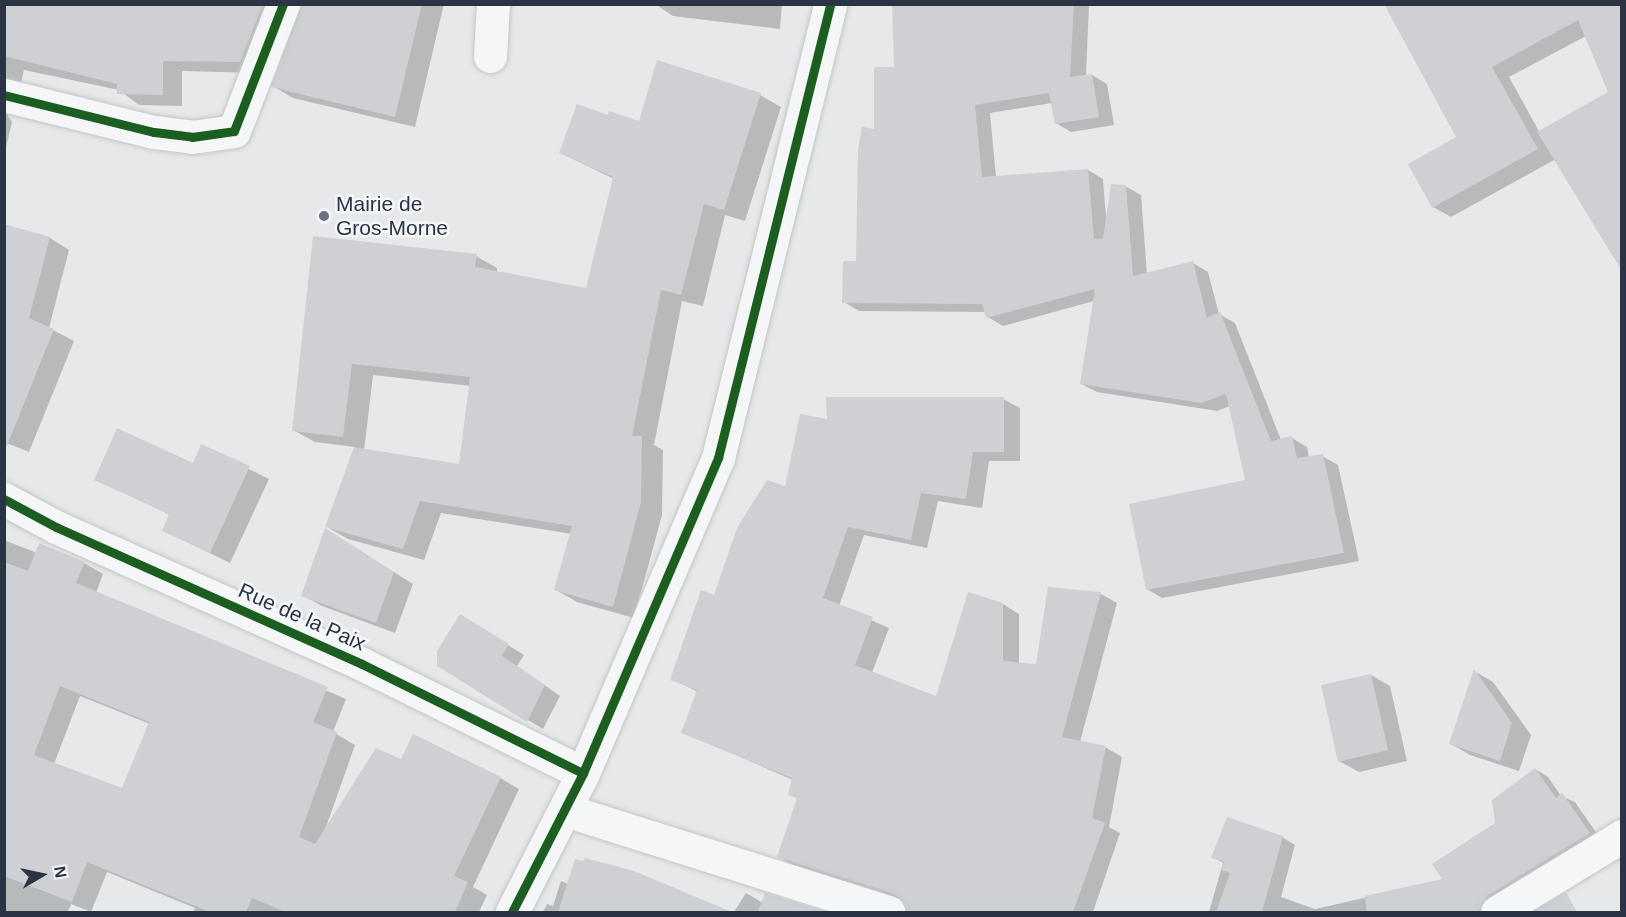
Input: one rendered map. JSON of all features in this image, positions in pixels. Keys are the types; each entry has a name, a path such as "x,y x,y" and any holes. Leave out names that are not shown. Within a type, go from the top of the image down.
{"street":[{"path":"4,95 154,132 192,137 234,131 283,4"},
{"path":"490,56 493,4"},
{"path":"512,912 584,773 718,458 830,4"},
{"name":"Rue de la Paix","path":"4,499 56,527 362,664 584,773"},
{"path":"566,810 888,912"},
{"path":"1497,912 1622,836"}],"building":[{"path":"4,4 263,4 240,62 163,61 163,95 117,94 117,84 4,56"},
{"path":"301,4 422,4 395,117 271,87"},
{"path":"892,4 1074,4 1070,77 1092,74 1099,117 1055,124 1049,93 975,105 982,177 1088,169 1094,239 1103,239 1111,184 1126,185 1133,276 1193,261 1207,318 1220,312 1271,441 1292,436 1297,458 1323,454 1344,553 1146,590 1129,504 1245,480 1226,394 1201,403 1080,384 1095,289 986,318 982,304 842,303 843,261 856,261 858,150 862,127 874,129 874,67 894,67"},
{"path":"1384,4 1622,4 1622,271 1537,132 1608,92 1578,20 1492,67 1538,149 1432,208 1408,164 1456,137"},
{"path":"657,60 761,93 724,210 704,204 681,295 661,290 632,436 642,436 641,502 613,607 554,590 572,526 420,501 403,549 325,527 354,447 459,464 470,377 352,364 343,437 292,431 313,236 477,254 475,267 586,288 613,177 559,153 577,104 608,115 609,111 639,121"},
{"path":"4,224 50,237 29,318 54,329 6,448"},
{"path":"826,397 1004,397 1004,452 973,452 966,499 921,493 911,540 848,527 823,598 873,617 855,665 936,696 968,592 1003,603 1003,661 1036,664 1048,587 1101,592 1062,737 1106,746 1092,818 1105,823 1073,912 906,912 902,900 894,894 777,857 797,798 788,795 792,778 681,733 697,690 670,680 701,590 714,595 737,528 767,480 785,486 800,414 827,419"},
{"path":"117,428 193,463 201,444 250,466 210,553 162,531 169,514 94,480"},
{"path":"325,528 394,572 376,623 301,596"},
{"path":"39,543 85,562 76,583 328,687 313,722 337,732 299,837 315,844 376,748 401,759 413,734 501,777 454,876 468,882 455,912 285,912 252,898 246,912 210,912 87,862 72,902 4,876 4,562 28,571","holes":["60,686 149,722 122,788 34,755"]},
{"path":"460,614 509,644 502,656 545,685 527,722 437,666 437,651"},
{"path":"1474,669 1512,723 1500,761 1449,744"},
{"path":"1371,674 1388,750 1338,762 1321,685"},
{"path":"1535,768 1556,798 1562,793 1590,833 1487,896 1478,912 1367,912 1365,896 1442,879 1432,864 1495,823 1492,800"},
{"path":"1227,817 1283,836 1262,912 1216,912 1230,873 1221,870 1224,862 1211,858"},
{"path":"585,858 634,871 732,912 558,912 575,859 583,861"},
{"path":"1566,892 1577,912 1532,912"},
{"path":"765,893 827,912 758,912"}],"cycle path":[{"path":"4,95 154,132 192,137 234,131 283,4"},
{"path":"512,912 583,773 718,458 830,4"},
{"path":"4,499 56,527 362,664 583,773"}],"place":[{"name":"Mairie de Gros-Morne","path":"324,216"}]}
